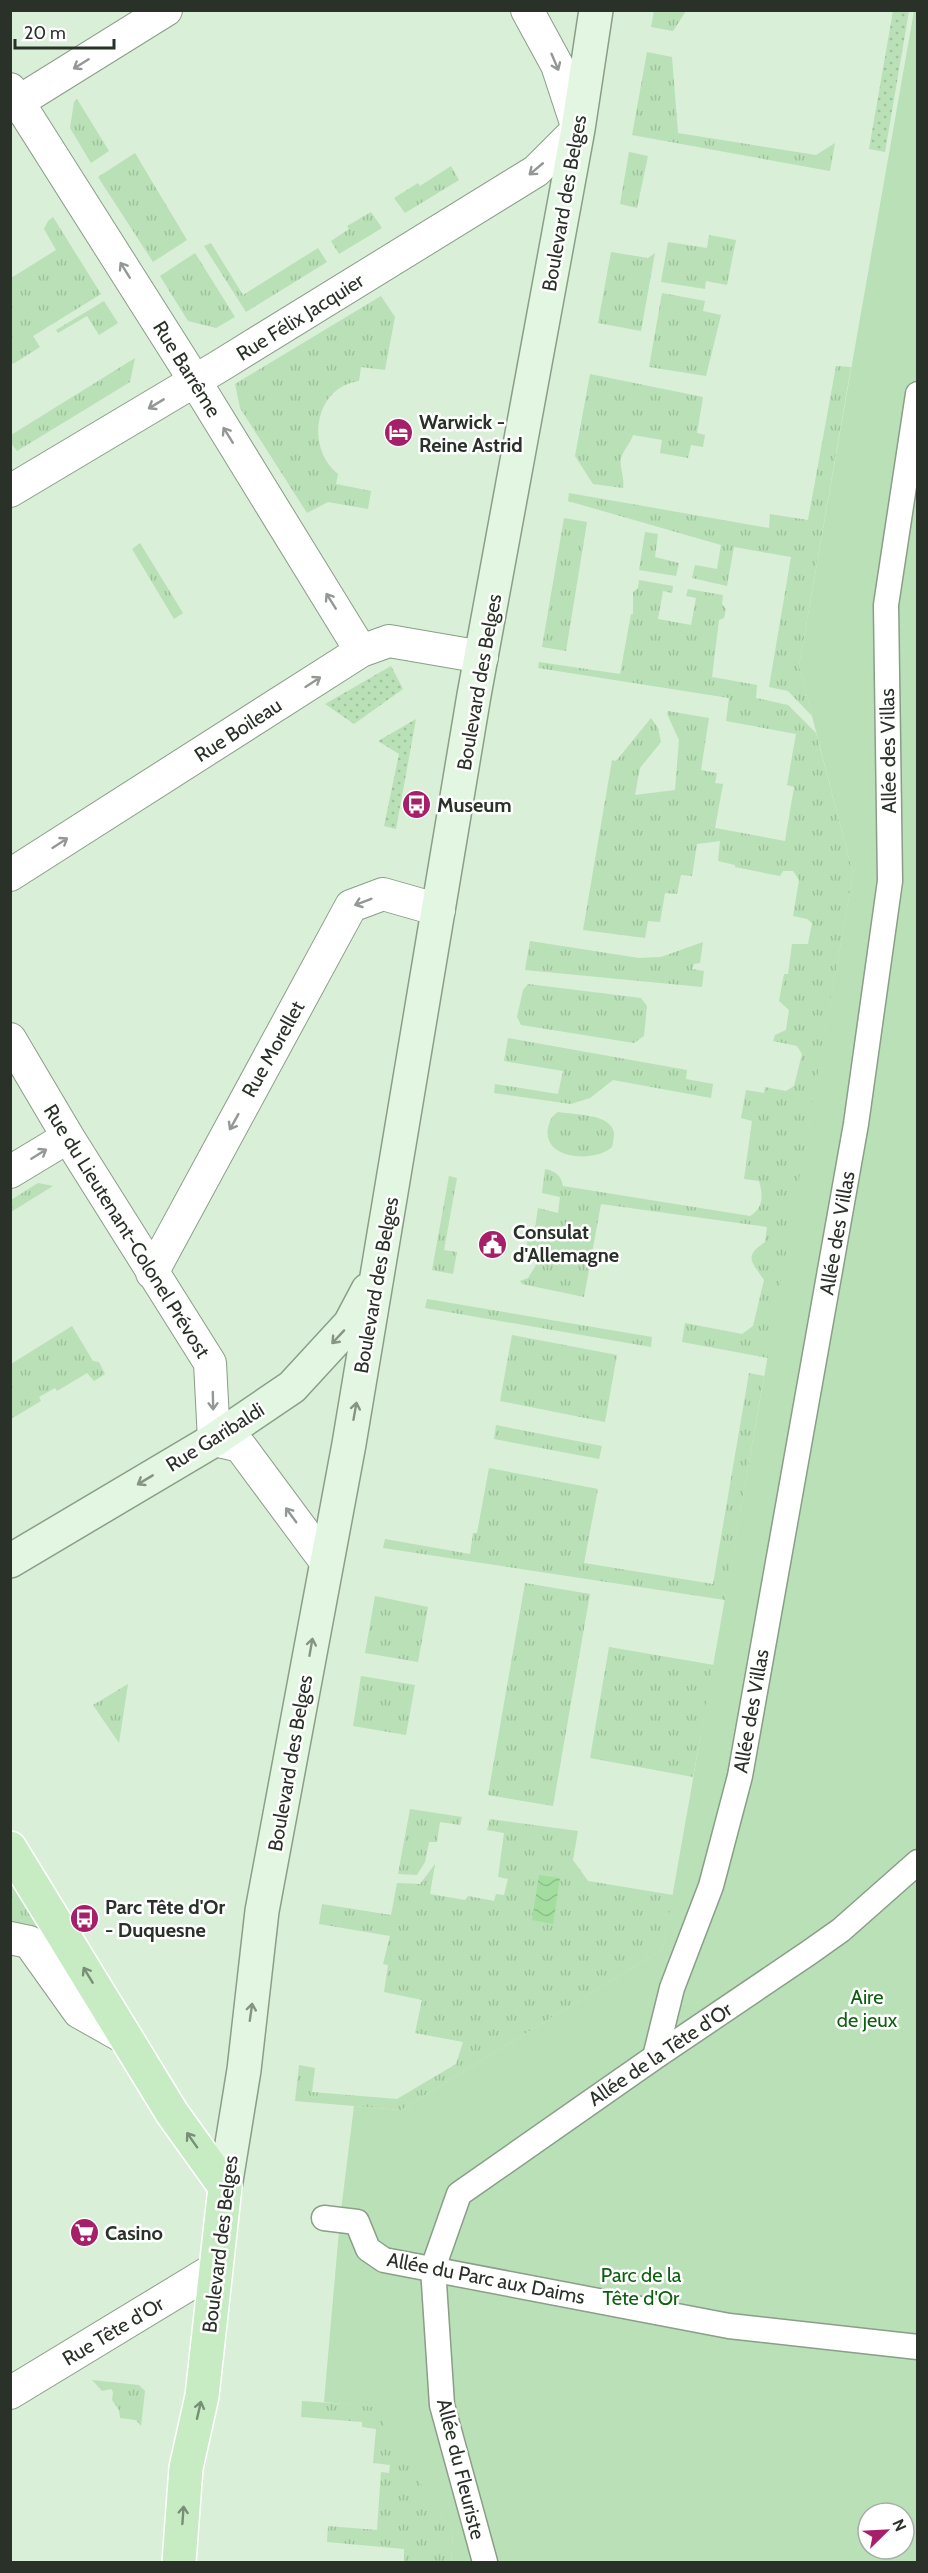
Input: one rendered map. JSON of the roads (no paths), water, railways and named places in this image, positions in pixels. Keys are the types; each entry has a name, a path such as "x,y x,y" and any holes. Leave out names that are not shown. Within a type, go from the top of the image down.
{"main road":[{"name":"Boulevard des Belges","path":"179,2562 186,2468 202,2396 225,2187 244,2070 262,1911 342,1486 438,910 578,129 596,10"},
{"name":"Rue Garibaldi","path":"10,1561 214,1440 292,1387 350,1324 379,1270"},
{"path":"10,1848 172,2113 225,2187"}],"street":[{"path":"13,99 166,10"},
{"path":"526,10 557,65 578,129"},
{"name":"Rue Barrême","path":"13,99 195,381 361,651"},
{"name":"Rue Félix Jacquier","path":"10,491 195,381 536,171 578,129"},
{"name":"Allée des Villas","path":"655,2056 672,1988 711,1886 740,1776 856,1124 890,881 886,605 918,394"},
{"name":"Rue Boileau","path":"10,875 361,651 389,641 482,657"},
{"name":"Rue Morellet","path":"152,1273 351,906 383,894 438,910"},
{"name":"Rue du Lieutenant-Colonel Prévost","path":"10,1039 68,1137 210,1363 214,1440"},
{"path":"10,1172 68,1137"},
{"path":"214,1440 240,1446 326,1562"},
{"name":"Allée de la Tête d'Or","path":"433,2268 459,2194 655,2056 841,1930 918,1862"},
{"path":"10,1938 29,1942 79,2012 127,2039"},
{"name":"Allée du Parc aux Daims","path":"324,2218 357,2222 368,2248 384,2260 729,2326 918,2347"},
{"name":"Rue Tête d'Or","path":"10,2393 216,2268"},
{"name":"Allée du Fleuriste","path":"433,2268 442,2404 485,2562"}],"water":[{"path":"539,1875 560,1878 553,1924 532,1920"}],"place":[{"name":"Warwick - Reine Astrid","path":"398,433"},
{"name":"Museum","path":"416,805"},
{"name":"Consulat d'Allemagne","path":"492,1244"},
{"name":"Parc Tête d'Or - Duquesne","path":"84,1919"},
{"name":"Casino","path":"84,2233"}],"park label":[{"name":"Aire de jeux","path":"867,2008"},
{"name":"Parc de la Tête d'Or","path":"641,2286"}]}
